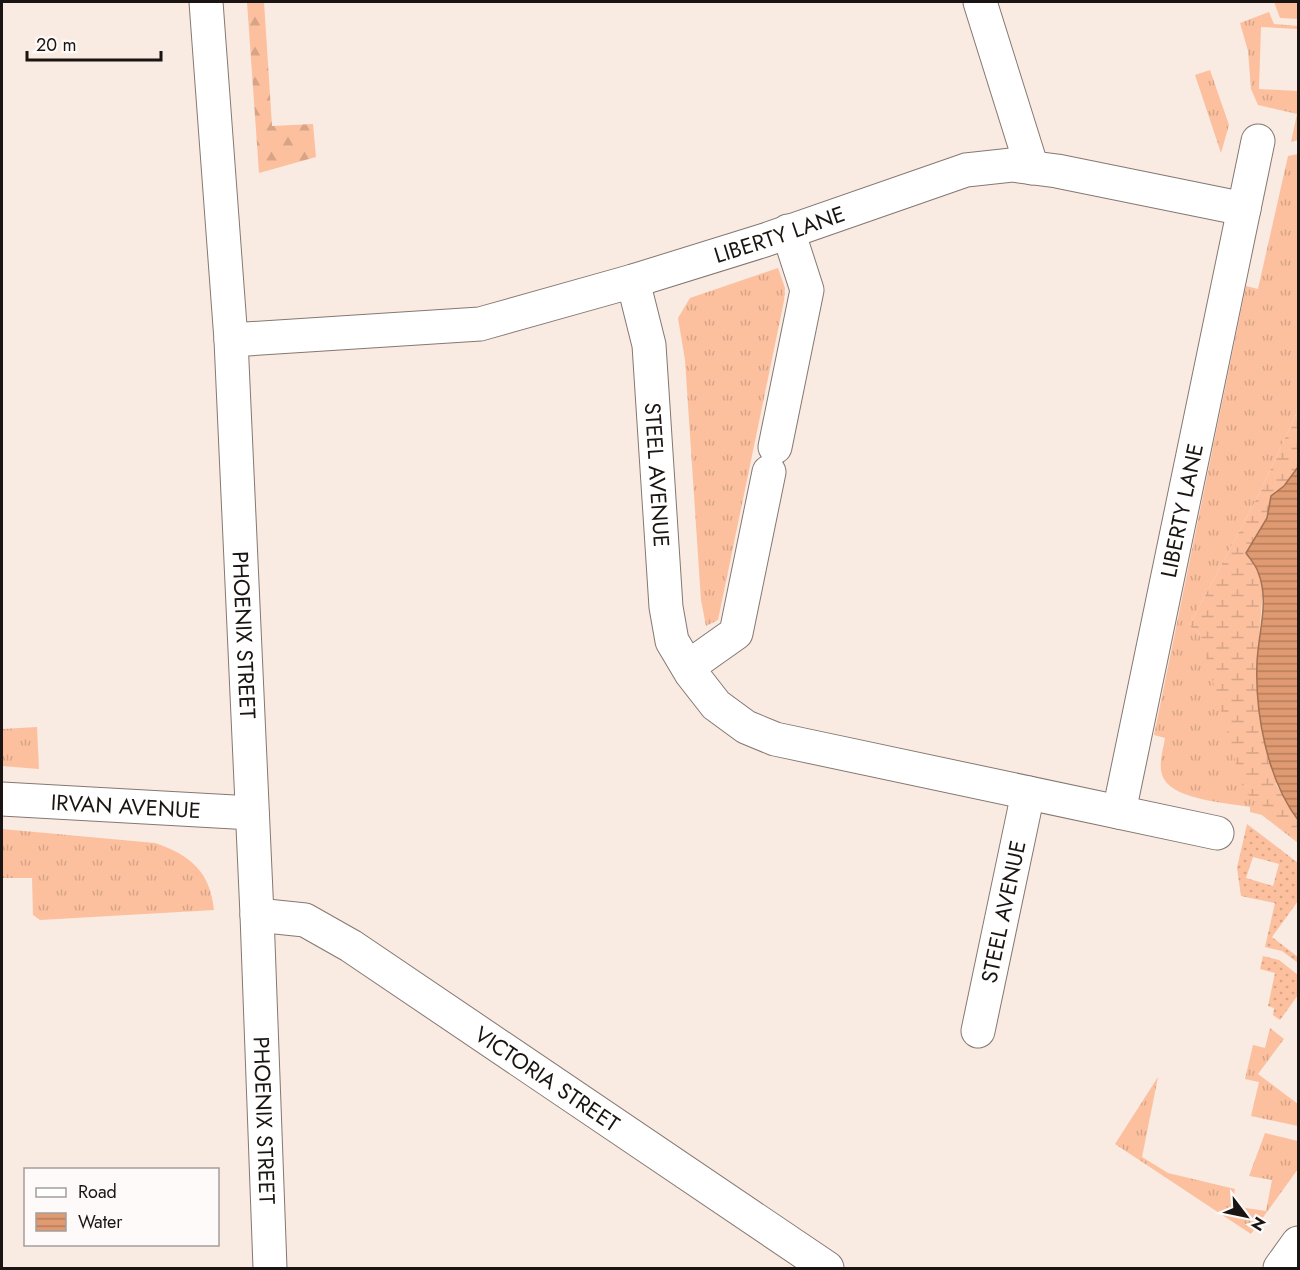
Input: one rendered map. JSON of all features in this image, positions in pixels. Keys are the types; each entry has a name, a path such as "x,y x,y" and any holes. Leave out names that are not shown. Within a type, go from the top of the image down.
{"street":[{"name":"PHOENIX STREET","path":"206,2 231,339 257,915 270,1269"},
{"path":"980,2 1032,168"},
{"name":"LIBERTY LANE","path":"1119,812 1258,141"},
{"name":"LIBERTY LANE","path":"231,339 480,324 633,281 966,170 1012,165 1057,171 1244,209"},
{"path":"688,667 736,633 807,290 788,231"},
{"name":"STEEL AVENUE","path":"633,281 649,345 666,607 672,641 716,705 746,727 774,739 1217,833"},
{"name":"STEEL AVENUE","path":"978,1031 1028,793"},
{"name":"IRVAN AVENUE","path":"2,799 252,813"},
{"name":"VICTORIA STREET","path":"257,915 305,920 351,946 821,1267"},
{"path":"1280,1269 1299,1243"}],"green space":[{"path":"247,2 264,2 272,126 313,124 316,157 259,173"},
{"path":"1274,2 1298,2 1298,19 1280,18"},
{"path":"1269,12 1274,24 1298,26 1298,29 1261,27 1259,89 1298,91 1298,140 1291,142 1297,114 1258,105 1251,89 1248,51 1240,23"},
{"path":"1210,70 1229,125 1221,153 1195,75"},
{"path":"1298,154 1298,410 1260,492 1189,626 1199,632 1266,808 1263,815 1298,840 1298,843 1262,815 1250,812 1250,807 1191,796 1170,786 1164,779 1161,769 1165,738 1154,735 1246,286 1258,289 1288,156"},
{"path":"778,268 785,288 784,301 718,620 706,626 701,600 685,360 678,318 690,298"},
{"path":"1298,410 1298,467 1284,486 1271,496 1267,518 1246,553 1258,570 1263,590 1257,663 1259,707 1277,786 1298,820 1298,840 1262,815 1266,808 1244,792 1199,632 1189,626 1260,492"},
{"path":"37,727 39,769 2,766 2,729"},
{"path":"1247,824 1298,863 1298,901 1272,937 1298,957 1298,963 1282,951 1265,947 1275,903 1241,896 1237,868","holes":["1253,857 1279,864 1273,886 1246,878"]},
{"path":"2,829 155,843 178,853 196,866 208,885 214,910 40,920 33,915 32,878 2,878"},
{"path":"1263,956 1279,960 1298,975 1298,995 1280,1020 1273,1015 1274,1008 1268,1006 1275,973 1260,969"},
{"path":"1270,1028 1284,1039 1258,1074 1298,1104 1298,1126 1251,1116 1259,1082 1245,1079 1253,1045 1265,1048"},
{"path":"1158,1077 1142,1157 1168,1173 1235,1189 1232,1206 1266,1211 1272,1180 1249,1176 1265,1133 1298,1141 1298,1169 1251,1234 1115,1144"}],"water":[{"path":"1298,467 1298,820 1278,785 1265,745 1257,682 1263,594 1257,569 1246,553 1267,518 1271,496 1284,486"}]}
